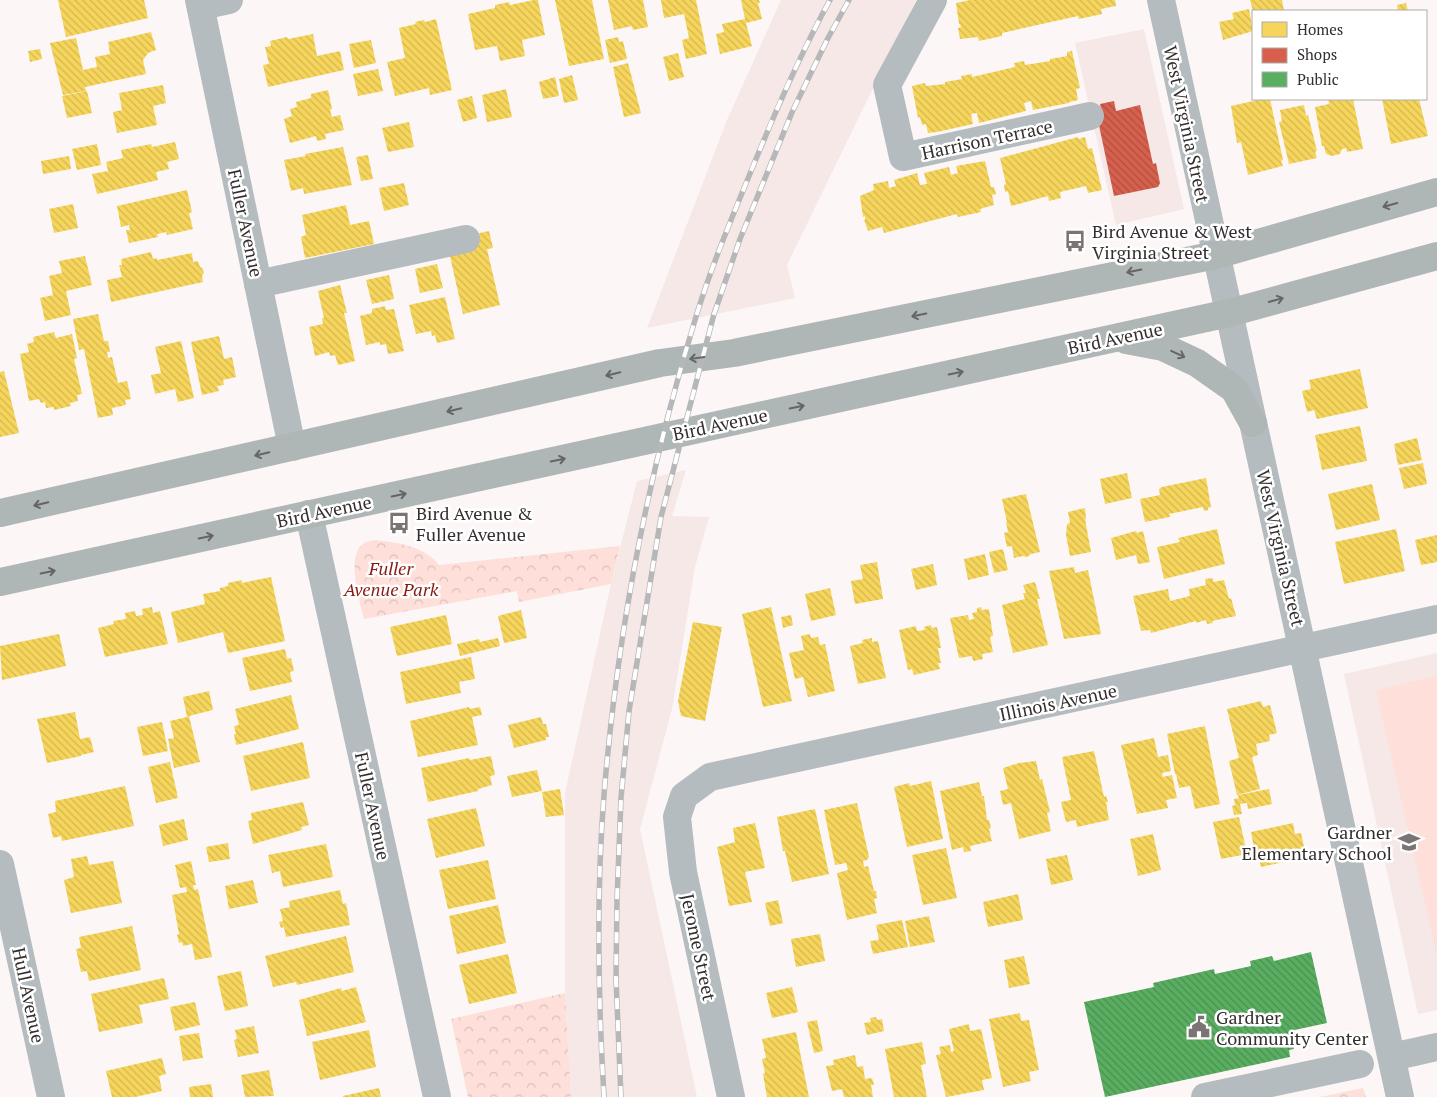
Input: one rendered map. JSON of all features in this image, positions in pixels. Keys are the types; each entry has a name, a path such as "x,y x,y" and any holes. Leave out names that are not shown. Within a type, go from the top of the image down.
{"main road":[{"path":"0,513 660,364 734,353 1216,255 1437,192"},
{"name":"Bird Avenue","path":"0,582 1229,313 1437,256"},
{"path":"1115,338 1163,347 1197,363 1234,389 1253,423"}],"street":[{"path":"200,3 229,0"},
{"name":"Harrison Terrace","path":"933,0 887,86 903,157 1090,116"},
{"name":"West Virginia Street","path":"1160,0 1400,1097"},
{"name":"Fuller Avenue","path":"200,3 292,447"},
{"path":"258,284 466,239"},
{"name":"Fuller Avenue","path":"309,514 436,1097"},
{"name":"Illinois Avenue","path":"684,796 710,777 1437,619"},
{"name":"Jerome Street","path":"684,796 677,817 684,872 731,1097"},
{"name":"Hull Avenue","path":"0,864 51,1097"},
{"path":"1392,1057 1437,1047"},
{"path":"1205,1097 1360,1064"}],"shaded area":[{"path":"781,0 916,0 787,265 795,298 647,328 727,120"},
{"path":"1144,29 1184,209 1116,225 1075,43"},
{"path":"686,470 672,516 709,517 695,567 672,709 640,829 697,1097 571,1097 565,993 565,793 611,584 637,481"},
{"name":"Gardner Elementary School","path":"1437,653 1437,1010 1418,1014 1344,674"}],"green space":[{"name":"Fuller Avenue Park","path":"376,540 410,546 426,554 439,565 620,546 611,584 519,602 517,591 364,619 355,579 355,557 358,549 364,543"},
{"path":"1437,676 1437,955 1376,690"},
{"path":"565,993 571,1097 468,1097 451,1019"},
{"path":"1363,1088 1366,1097 1320,1097"}],"building: Homes":[{"path":"58,0 144,0 148,18 66,37"},
{"path":"538,0 545,35 522,40 525,56 500,61 497,46 475,50 468,14 495,8 495,5 509,2 510,5"},
{"path":"555,0 592,0 604,59 569,66"},
{"path":"608,0 643,0 648,27 633,30 632,26 614,30"},
{"path":"661,0 696,0 707,54 686,59 682,40 689,38 684,14 664,18"},
{"path":"741,0 759,0 760,3 758,3 762,19 746,23 752,46 720,54 716,34 724,32 722,24 745,19"},
{"path":"970,0 1115,0 1116,6 1101,9 1102,14 1079,19 1078,16 1002,33 1002,36 979,41 978,37 960,39 958,28 961,27 956,3"},
{"path":"1250,0 1282,0 1284,10 1253,10"},
{"path":"1406,3 1408,10 1398,10 1397,5"},
{"path":"1249,9 1252,31 1223,40 1219,22 1234,19 1232,13"},
{"path":"436,19 452,90 430,95 429,88 395,96 387,62 405,58 399,28 416,24 415,22"},
{"path":"151,32 156,50 148,53 143,60 146,74 85,87 86,91 63,95 50,43 76,38 83,70 97,67 95,57 110,54 108,42"},
{"path":"313,34 317,56 340,51 344,70 268,87 263,65 269,64 265,47 271,46 270,41"},
{"path":"618,37 619,42 623,41 627,59 610,63 605,40"},
{"path":"371,40 376,63 354,68 349,44"},
{"path":"40,49 42,59 30,62 28,51"},
{"path":"1072,51 1080,88 1076,89 1078,100 1033,110 1031,101 1024,103 1026,111 979,123 977,113 971,114 973,124 937,132 928,133 926,124 922,125 920,117 918,118 912,86 925,83 926,86 945,84 945,82 962,79 961,76 972,74 972,77 1015,67 1014,63 1024,61 1025,65 1050,61 1050,59 1067,56 1067,52"},
{"path":"678,53 684,77 669,81 663,57"},
{"path":"628,63 641,113 624,117 613,67"},
{"path":"378,69 383,91 358,96 353,74"},
{"path":"572,75 578,100 564,103 559,79"},
{"path":"555,77 559,96 543,99 539,82"},
{"path":"163,85 166,103 153,106 157,125 117,133 113,112 122,110 119,93"},
{"path":"506,89 512,117 487,122 482,95"},
{"path":"328,90 332,117 340,115 344,130 325,134 326,139 317,141 316,136 290,143 284,119 292,116 290,109 297,107 296,102 311,98 311,94"},
{"path":"87,91 92,113 67,118 62,96"},
{"path":"472,96 477,118 463,122 457,100"},
{"path":"1258,100 1270,100 1283,166 1248,175 1241,142 1237,143 1231,106"},
{"path":"1328,100 1353,100 1363,149 1347,152 1346,148 1342,149 1340,154 1332,156 1326,154 1324,146 1322,146 1315,107 1329,104"},
{"path":"1382,100 1419,100 1428,136 1391,144"},
{"path":"1304,105 1317,151 1315,152 1317,158 1289,164 1279,122 1282,121 1280,110"},
{"path":"409,122 414,147 388,152 382,128"},
{"path":"1078,137 1078,139 1085,137 1088,149 1092,148 1102,190 1088,193 1086,186 1060,192 1061,198 1049,201 1048,196 1011,206 1008,191 1005,192 1004,185 1006,184 1000,158"},
{"path":"175,142 179,159 167,162 169,169 156,172 158,180 97,194 92,174 108,171 106,162 123,158 121,150 151,144 152,147"},
{"path":"97,144 101,165 77,170 72,149"},
{"path":"343,147 352,185 304,194 303,188 291,191 284,160"},
{"path":"368,155 373,179 361,181 356,157"},
{"path":"69,156 71,169 43,174 41,161"},
{"path":"985,161 991,187 994,187 996,194 992,195 994,205 980,209 981,212 958,217 957,214 884,233 882,227 868,231 864,220 865,216 863,217 860,196 874,190 873,184 888,181 889,188 896,186 894,180 917,173 920,185 927,184 924,173 949,167 951,175 958,173 956,166"},
{"path":"404,183 409,205 384,211 379,188"},
{"path":"187,190 192,212 189,213 193,229 167,235 166,232 157,234 158,237 129,243 126,230 130,230 129,225 121,227 117,206"},
{"path":"73,204 78,228 54,233 49,209"},
{"path":"346,205 350,225 369,221 374,244 305,258 301,237 306,235 302,215"},
{"path":"489,231 493,248 487,249 500,305 463,314 449,252 466,236"},
{"path":"151,252 153,259 157,258 157,260 192,253 193,262 198,261 204,273 202,276 203,282 111,302 107,280 122,277 119,265 122,265 121,259"},
{"path":"85,256 92,285 66,291 71,315 45,321 40,298 53,295 49,276 62,273 59,261"},
{"path":"437,264 443,288 420,293 415,269"},
{"path":"389,275 394,299 372,304 366,280"},
{"path":"340,285 355,361 338,365 335,355 330,356 329,352 315,356 309,327 323,324 322,318 324,318 318,291"},
{"path":"445,297 455,339 437,343 435,335 432,336 431,331 416,334 409,305"},
{"path":"385,306 386,310 394,309 404,351 388,354 386,344 380,345 380,342 366,345 360,316 372,313 372,309"},
{"path":"98,314 104,341 108,341 110,352 107,352 108,358 112,357 118,383 127,381 131,399 125,400 126,405 112,408 113,415 98,418 84,349 79,350 73,319"},
{"path":"54,332 56,338 72,334 77,358 74,359 82,394 77,395 78,401 70,403 71,406 54,410 54,407 46,408 45,402 41,403 39,399 29,401 20,354 29,352 27,344 34,342 33,337"},
{"path":"219,336 224,359 232,357 236,377 223,380 224,385 217,386 219,391 202,395 191,342"},
{"path":"181,341 194,398 178,402 175,389 155,394 151,375 161,373 155,347"},
{"path":"1360,369 1368,408 1317,419 1314,410 1307,412 1302,391 1311,389 1309,380"},
{"path":"4,371 19,433 0,437 0,372"},
{"path":"1360,426 1367,461 1322,470 1315,435"},
{"path":"1417,438 1422,460 1398,465 1394,444"},
{"path":"1423,463 1427,484 1404,489 1399,468"},
{"path":"1127,473 1132,498 1105,504 1100,479"},
{"path":"1206,478 1211,507 1208,510 1204,511 1203,507 1169,514 1170,517 1145,522 1140,499 1160,495 1159,489 1162,487"},
{"path":"1372,484 1380,520 1336,530 1328,494"},
{"path":"1026,494 1040,552 1027,557 1014,558 1012,546 1007,547 1004,533 1008,532 1002,499"},
{"path":"1085,508 1091,552 1070,556 1066,535 1067,524 1070,523 1068,512"},
{"path":"1217,529 1225,564 1164,579 1157,547 1180,542 1178,538"},
{"path":"1396,529 1405,571 1344,584 1335,542"},
{"path":"1136,531 1137,533 1143,531 1150,562 1138,564 1136,555 1116,560 1111,538"},
{"path":"1437,535 1437,562 1421,565 1415,540"},
{"path":"1003,549 1008,570 994,573 989,552"},
{"path":"985,554 989,575 968,580 964,559"},
{"path":"877,562 883,599 855,604 851,581 863,579 860,565"},
{"path":"933,564 937,585 916,590 911,569"},
{"path":"1074,567 1075,573 1088,570 1101,634 1064,639 1049,571"},
{"path":"271,577 285,641 228,653 223,632 178,643 171,612 205,604 203,594 220,591 220,588 228,586 228,583 242,580 242,583"},
{"path":"1213,578 1213,582 1224,580 1236,616 1212,621 1213,623 1207,624 1206,620 1196,623 1196,621 1151,633 1150,630 1141,631 1133,596 1168,589 1170,601 1190,596 1189,589 1206,585 1205,579"},
{"path":"1035,582 1048,645 1013,653 1002,605 1025,599 1023,593 1026,593 1023,585"},
{"path":"830,588 836,615 811,621 805,594"},
{"path":"152,607 153,613 160,611 168,644 105,657 98,628 114,624 113,621 126,619 125,613 135,611 136,616 143,615 142,609"},
{"path":"771,607 792,701 763,707 742,614"},
{"path":"981,607 982,610 989,609 993,636 990,637 993,652 982,654 983,659 973,661 972,656 959,658 950,618 968,615 969,620 974,619 972,613 977,612 977,608"},
{"path":"521,610 527,638 504,643 498,616"},
{"path":"446,615 452,644 397,656 390,627"},
{"path":"791,615 793,625 783,628 781,617"},
{"path":"693,622 722,627 705,721 681,716 678,701"},
{"path":"931,625 932,628 937,627 941,648 938,648 941,663 938,663 940,669 914,675 912,669 908,670 899,630 916,626 917,631 925,630 924,627"},
{"path":"59,634 66,666 2,680 0,646"},
{"path":"810,634 811,638 818,637 820,645 825,644 835,691 808,697 803,677 795,679 789,653 804,650 801,636"},
{"path":"498,638 500,646 460,656 457,644 479,639 480,642"},
{"path":"872,638 872,642 878,641 886,678 858,684 850,646 863,643 862,640"},
{"path":"285,649 287,659 291,658 294,671 290,672 292,682 250,691 242,658"},
{"path":"471,657 475,679 459,682 461,693 406,704 400,672"},
{"path":"209,691 213,710 189,716 200,762 174,768 168,739 174,738 170,721 187,717 183,697"},
{"path":"291,695 299,729 236,745 234,726 239,725 235,709"},
{"path":"1261,701 1263,707 1270,705 1277,733 1269,735 1270,741 1256,744 1258,755 1252,757 1260,789 1237,795 1229,761 1239,758 1227,709"},
{"path":"469,707 470,709 480,707 482,715 472,717 478,745 418,757 410,721"},
{"path":"75,712 80,739 90,737 94,752 47,763 37,719"},
{"path":"541,717 543,724 546,724 549,737 546,737 546,740 514,748 508,725"},
{"path":"162,722 168,751 143,756 137,727"},
{"path":"1205,726 1220,804 1195,809 1190,786 1179,788 1167,734"},
{"path":"1154,738 1158,757 1168,755 1171,771 1162,773 1163,777 1172,775 1177,798 1166,800 1168,808 1137,814 1121,745"},
{"path":"303,742 310,778 251,791 243,756"},
{"path":"1094,751 1104,797 1106,796 1108,802 1106,802 1109,820 1077,827 1076,820 1066,822 1061,802 1071,800 1062,757"},
{"path":"491,756 495,775 490,776 492,785 478,789 478,791 428,802 421,768 469,758 470,760"},
{"path":"1036,761 1050,812 1047,813 1051,831 1019,839 1011,803 1003,805 1000,791 1008,789 1003,768 1019,763"},
{"path":"170,762 178,798 156,803 148,767"},
{"path":"537,770 542,791 512,797 507,776"},
{"path":"931,781 943,839 907,847 894,787 909,783 910,786"},
{"path":"979,782 982,796 984,796 992,841 970,846 971,851 964,852 963,847 952,850 940,791"},
{"path":"125,786 134,826 62,841 61,836 53,838 48,814 56,812 55,801"},
{"path":"560,789 564,815 546,817 542,792"},
{"path":"1269,789 1272,804 1248,809 1247,803 1240,804 1242,814 1234,815 1232,806 1235,805 1234,799 1239,798 1238,795"},
{"path":"303,802 309,825 301,827 302,830 253,844 248,821 252,820 251,813"},
{"path":"857,803 869,857 863,861 864,867 868,866 874,891 876,891 877,898 874,899 877,913 847,920 837,873 848,870 846,863 835,865 824,810"},
{"path":"476,808 485,846 436,858 427,819"},
{"path":"815,809 829,874 792,882 785,851 783,851 777,817"},
{"path":"1239,817 1247,854 1221,859 1213,822"},
{"path":"184,819 188,840 163,846 159,825"},
{"path":"755,823 765,868 745,872 752,902 729,906 717,847 735,842 733,828"},
{"path":"1293,823 1295,834 1301,833 1305,851 1300,852 1302,858 1261,867 1258,853 1255,853 1251,832"},
{"path":"1153,834 1161,870 1138,876 1130,839"},
{"path":"228,843 230,859 209,862 206,847"},
{"path":"326,844 333,877 283,887 280,871 272,873 268,855"},
{"path":"946,848 957,898 923,905 912,855"},
{"path":"1067,855 1073,880 1051,885 1046,859"},
{"path":"87,856 89,865 113,861 122,903 71,913 64,880 74,877 71,859"},
{"path":"488,860 496,899 448,909 439,870"},
{"path":"191,861 196,885 193,885 194,890 198,889 212,957 195,960 192,944 183,946 182,942 179,943 172,895 187,892 186,887 180,888 175,865"},
{"path":"253,880 258,903 229,909 225,886"},
{"path":"340,890 343,904 346,903 350,925 286,937 284,927 281,928 279,922 283,921 280,909 290,907 289,901"},
{"path":"1018,894 1023,920 988,927 983,902"},
{"path":"778,900 783,923 770,926 765,903"},
{"path":"498,905 506,943 457,954 449,916"},
{"path":"929,916 935,942 910,947 905,921"},
{"path":"902,920 908,947 873,954 870,941 879,940 876,925"},
{"path":"132,926 141,970 89,981 87,971 81,972 76,949 81,948 79,937"},
{"path":"820,934 825,961 796,967 791,939"},
{"path":"346,936 354,972 297,985 296,982 273,987 265,956"},
{"path":"508,954 517,993 469,1004 459,965"},
{"path":"1024,956 1030,984 1009,988 1004,960"},
{"path":"241,971 248,1006 225,1011 217,976"},
{"path":"164,978 169,999 139,1005 143,1023 99,1032 91,994"},
{"path":"356,987 366,1022 307,1036 299,1000 341,988 342,991"},
{"path":"792,987 798,1012 772,1018 766,993"},
{"path":"195,1002 200,1025 175,1031 170,1007"},
{"path":"1020,1013 1021,1021 1029,1020 1039,1070 1029,1072 1031,1081 1003,1087 989,1019"},
{"path":"876,1017 877,1020 882,1019 884,1031 867,1035 864,1023 871,1022 870,1018"},
{"path":"817,1020 823,1051 814,1053 807,1022"},
{"path":"969,1024 970,1031 981,1029 992,1078 982,1080 984,1090 946,1097 936,1055 941,1054 939,1047 950,1045 951,1052 954,1051 949,1029"},
{"path":"254,1026 259,1053 238,1057 234,1040 237,1039 235,1030"},
{"path":"369,1030 376,1067 320,1080 312,1042"},
{"path":"796,1032 809,1097 767,1097 762,1059 766,1058 762,1039"},
{"path":"199,1033 203,1058 183,1061 179,1036"},
{"path":"922,1042 926,1064 921,1065 927,1097 894,1097 885,1049"},
{"path":"855,1055 857,1067 863,1066 865,1079 872,1078 874,1085 871,1085 873,1097 844,1097 842,1089 832,1091 826,1066 834,1065 833,1060"},
{"path":"162,1058 166,1074 159,1076 162,1091 135,1097 112,1097 106,1071"},
{"path":"269,1070 274,1096 245,1097 241,1075"},
{"path":"211,1084 213,1097 190,1097 189,1087"},
{"path":"379,1088 381,1097 343,1097 343,1096"}],"building: Shops":[{"path":"1114,101 1116,111 1140,105 1153,164 1156,163 1160,183 1158,187 1114,196 1097,116 1102,114 1100,104"}],"building: Public":[{"name":"Gardner Community Center","path":"1311,952 1327,1023 1290,1031 1294,1049 1289,1050 1290,1057 1105,1097 1084,1002 1154,987 1153,983 1214,969 1215,974 1251,966 1250,961 1272,956 1274,961"}],"railway":[{"path":"604,1097 600,1022 599,946 601,833 617,675 626,615 649,496 678,378 700,302 776,112 796,66 830,0"},
{"path":"621,1097 616,979 621,798 629,711 661,517 714,314 740,239 793,110 849,0"}],"place":[{"name":"Bird Avenue & West Virginia Street","path":"1075,241"},
{"name":"Bird Avenue & Fuller Avenue","path":"399,523"},
{"name":"Gardner Elementary School","path":"1409,842"},
{"name":"Gardner Community Center","path":"1199,1027"}]}
